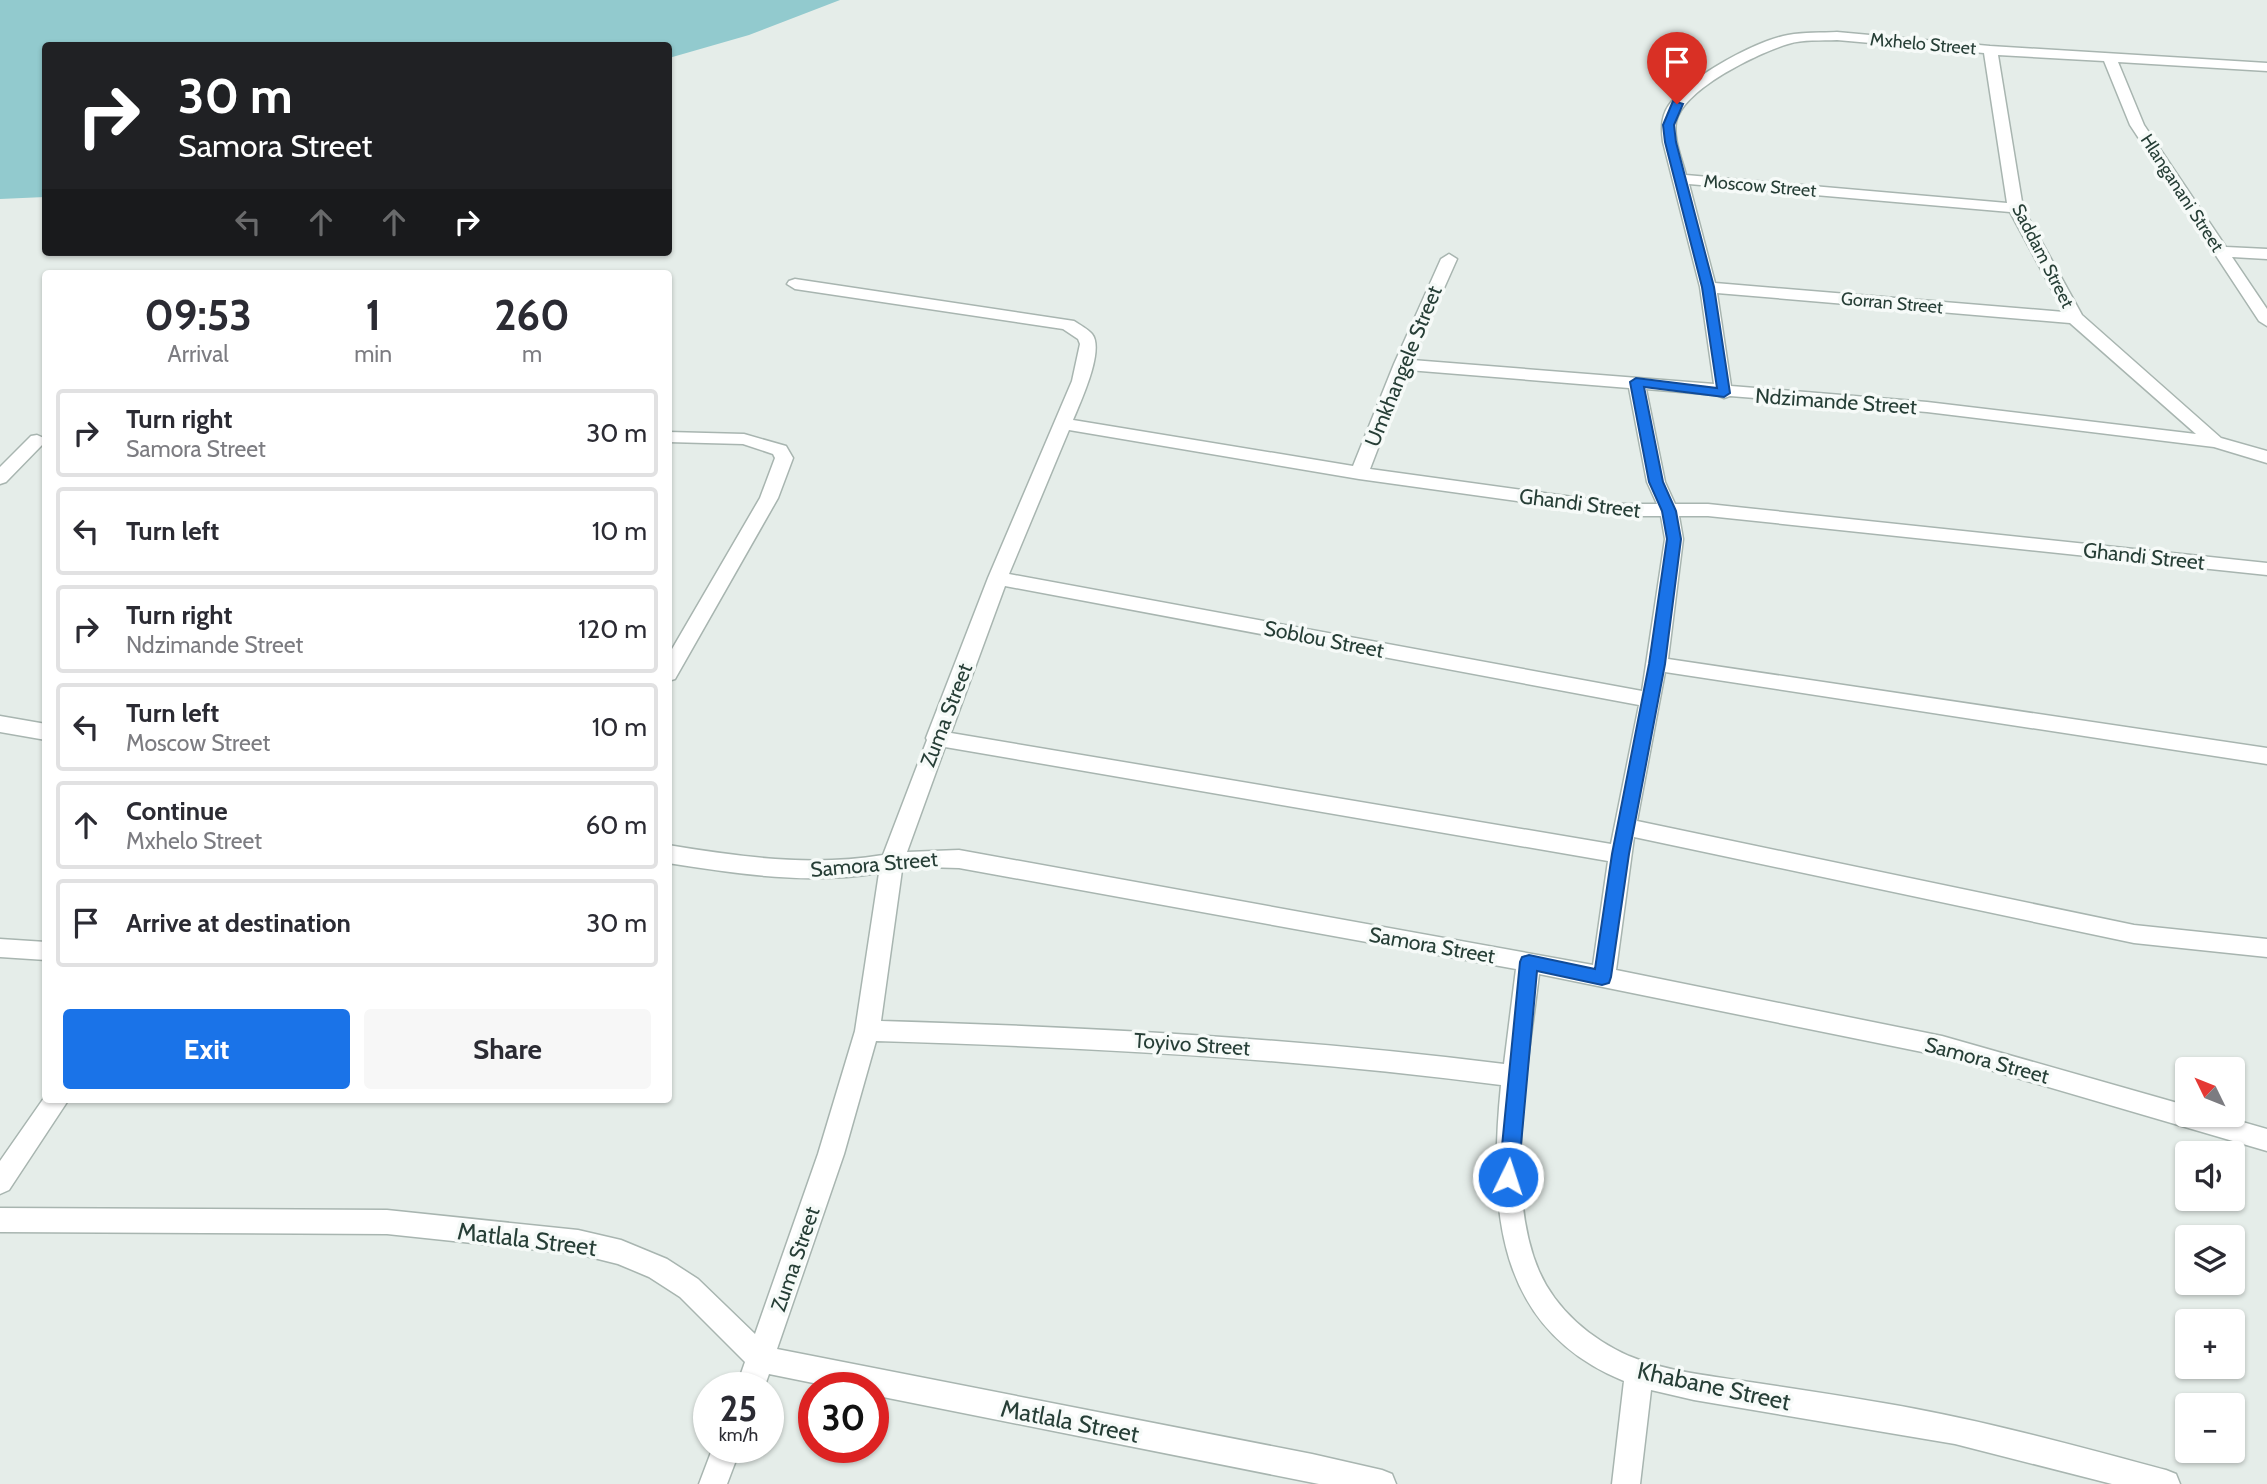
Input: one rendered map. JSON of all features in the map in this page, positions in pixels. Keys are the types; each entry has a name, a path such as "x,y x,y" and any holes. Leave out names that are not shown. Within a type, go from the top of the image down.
{"street":[{"name":"Mxhelo Street","path":"1680,179 1668,125 1677,104 1703,81 1789,39 1837,36 2110,59 2267,67"},
{"name":"Saddam Street","path":"1990,50 2015,208 2076,318 2214,442"},
{"name":"Hlanganani Street","path":"2110,59 2137,125 2267,321"},
{"name":"Moscow Street","path":"1724,393 1708,287 1680,179 2015,208"},
{"path":"2219,251 2267,254"},
{"name":"Umkhangele Street","path":"1359,473 1402,365 1449,259"},
{"name":"Zuma Street","path":"756,1372 831,1154 867,1031 892,863 936,738 998,578 1081,382 1088,344 1086,337 1069,325 795,284"},
{"name":"Gorran Street","path":"1708,287 2076,318"},
{"name":"Ndzimande Street","path":"1402,365 1636,382 1724,393 1927,407 2214,442 2267,457"},
{"path":"1602,977 1620,854 1657,664 1674,539 1669,511 1656,482 1636,382"},
{"name":"Ghandi Street","path":"1064,424 1359,473 1624,510 1708,510 2267,569"},
{"path":"672,437 744,439 770,445 780,450 784,458 769,498 672,667"},
{"path":"0,478 37,440"},
{"name":"Soblou Street","path":"998,578 1650,700"},
{"path":"1657,664 2267,756"},
{"path":"0,724 42,731"},
{"path":"936,738 1620,854"},
{"path":"1626,827 2134,934 2267,948"},
{"name":"Samora Street","path":"672,855 752,866 824,871 858,869 916,858 959,859 1529,962 1942,1046 2267,1140"},
{"path":"0,948 42,951"},
{"name":"Khabane Street","path":"1529,962 1508,1177 1513,1230 1534,1290 1555,1321 1575,1340 1639,1374 1709,1389 1927,1425 2166,1484"},
{"name":"Toyivo Street","path":"867,1031 1048,1036 1241,1046 1325,1053 1516,1076"},
{"path":"0,1182 54,1103"},
{"name":"Matlala Street","path":"0,1220 387,1222 578,1242 621,1252 658,1268 689,1288 761,1359 1382,1484"},
{"path":"1626,1484 1639,1374"},
{"path":"713,1484 721,1463"}],"water":[{"path":"0,0 840,0 749,35 672,57 672,42 42,42 42,197 0,199"}],"route":[{"path":"1508,1177 1529,962 1602,977 1620,854 1657,664 1674,539 1669,511 1656,482 1636,382 1724,393 1708,287 1670,142 1668,125 1677,104"}]}
